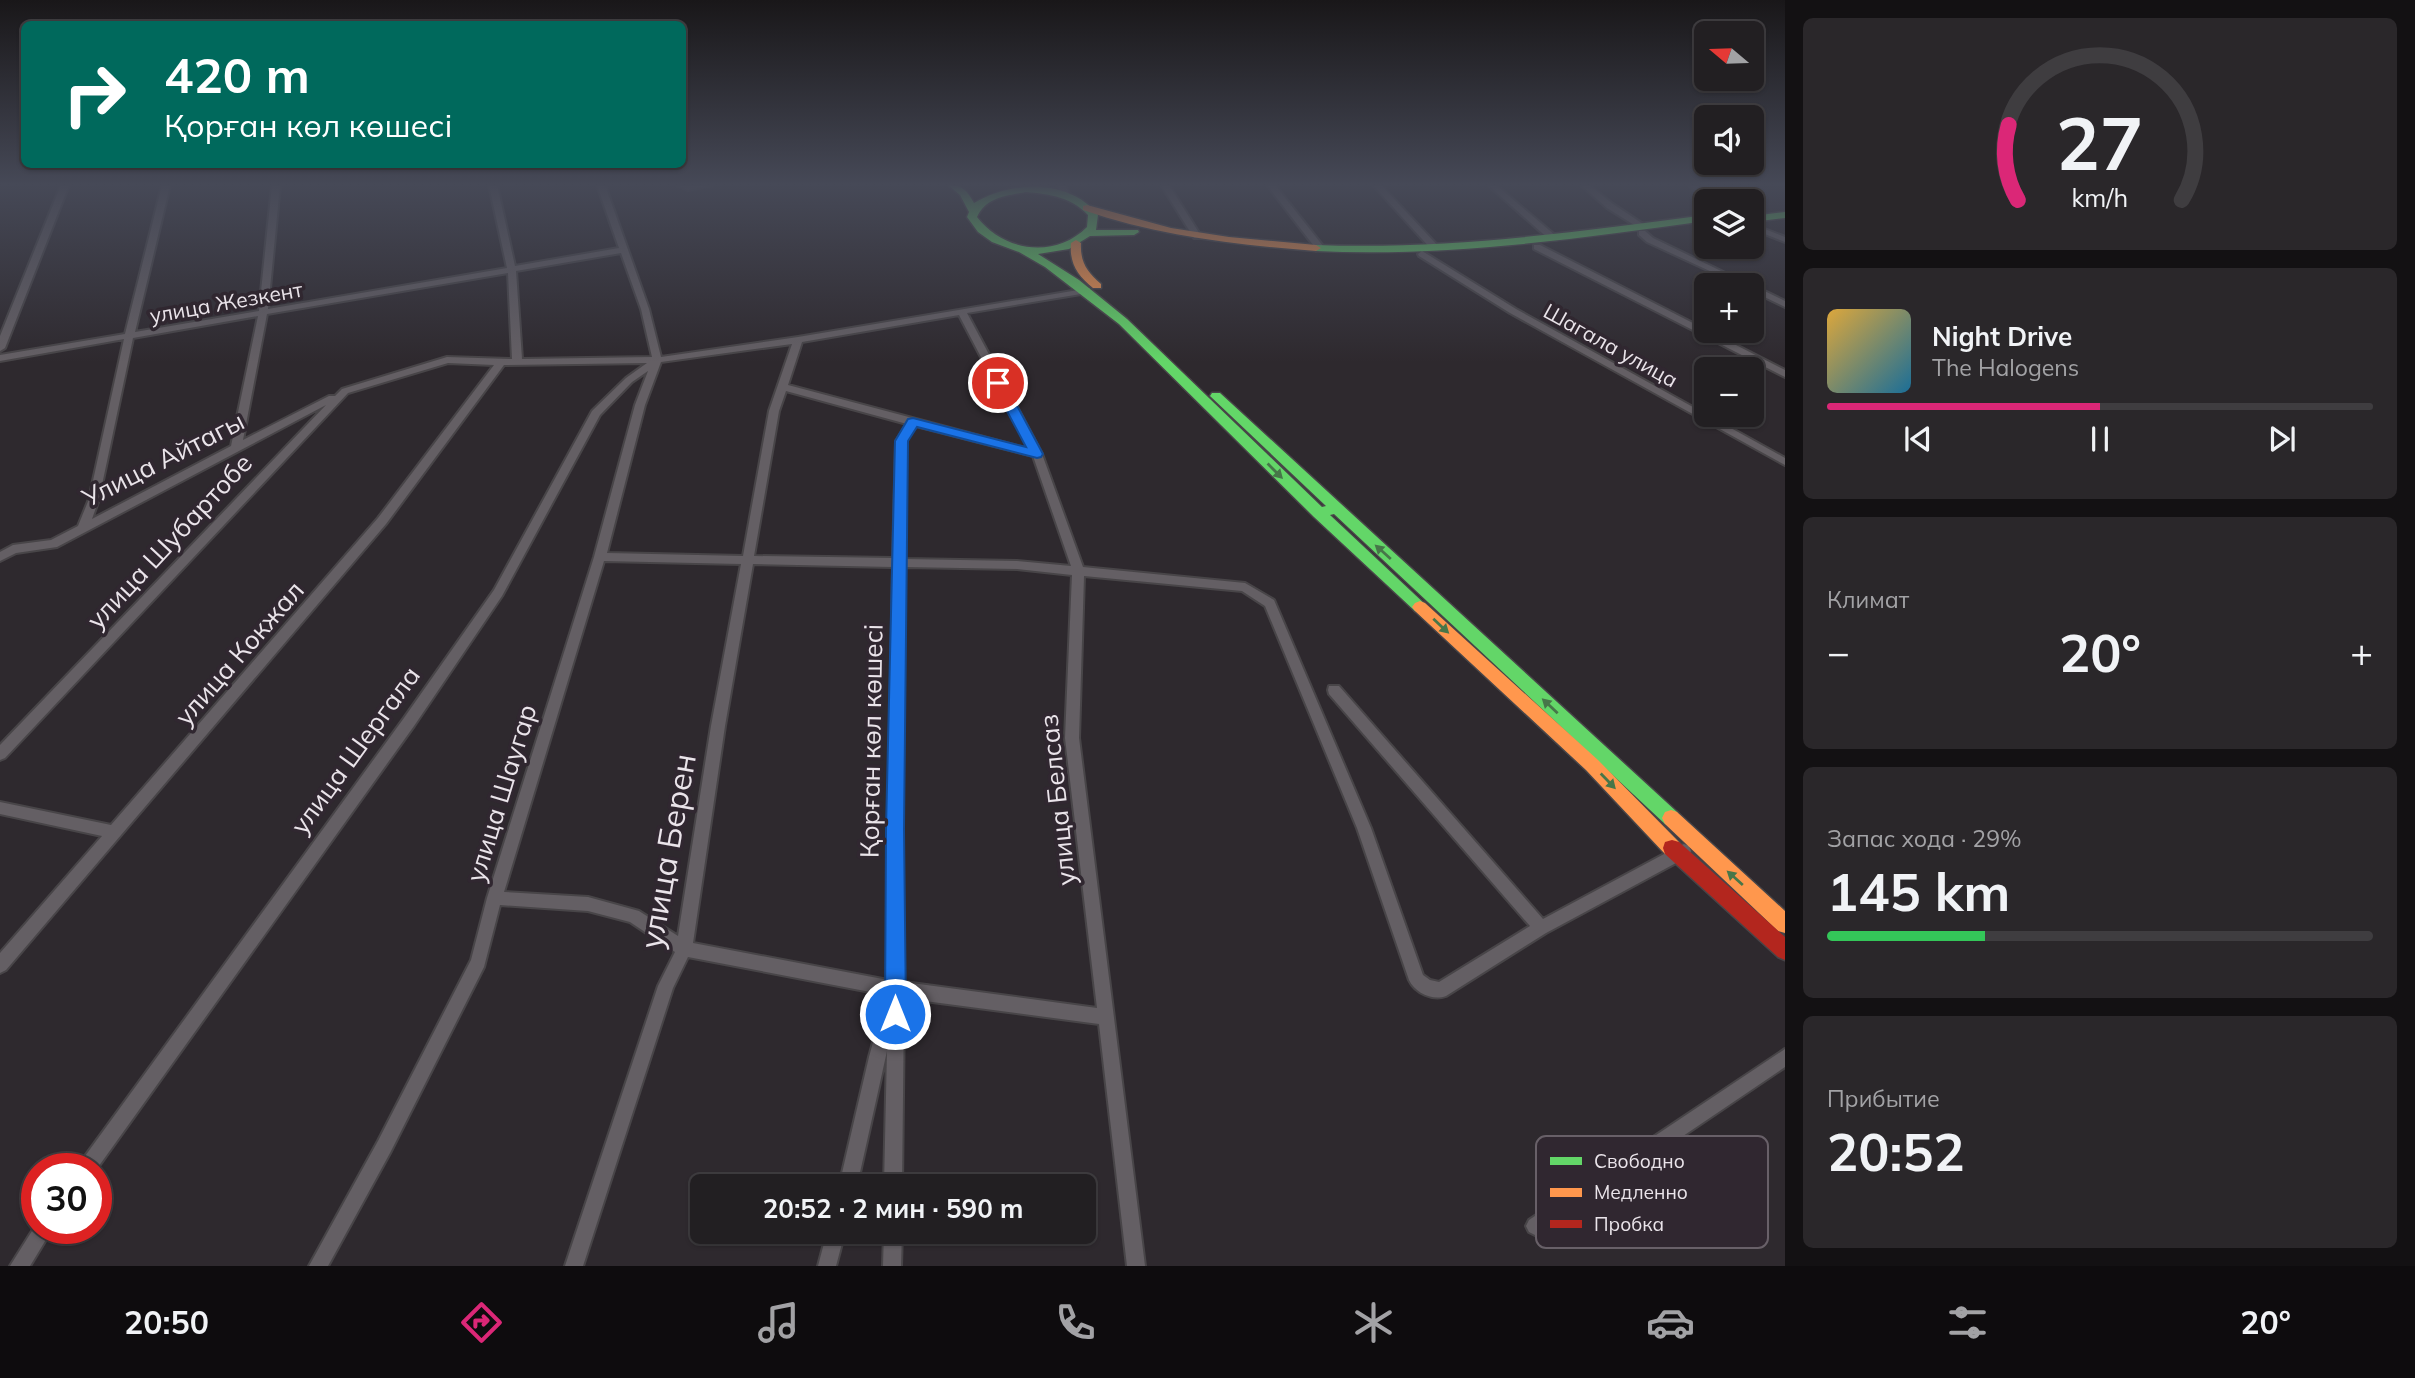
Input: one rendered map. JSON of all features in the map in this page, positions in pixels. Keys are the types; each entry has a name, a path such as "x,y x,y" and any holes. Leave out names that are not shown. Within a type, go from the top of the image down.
{"main road":[{"path":"1005,244 1022,249 1055,266 1087,290 1319,514 1592,765 1679,855 1785,950"},
{"path":"1022,249 1042,250 1071,244"},
{"path":"1076,244 1073,256 1087,278 1135,317 1335,508 1785,924"},
{"path":"1227,244 1333,253 1537,247 1555,244"},
{"path":"1280,244 1428,251 1495,244"},
{"path":"1319,514 1335,508"}],"street":[{"path":"0,348 41,244"},
{"path":"83,528 94,499 152,244"},
{"path":"236,449 263,313 270,244"},
{"path":"506,244 512,271 517,362"},
{"path":"622,244 645,309 657,360"},
{"path":"1317,244 1320,248"},
{"name":"Шагала улица","path":"1423,244 1428,251 1513,311 1785,463"},
{"path":"1659,244 1720,273"},
{"path":"1537,247 1785,374"},
{"name":"улица Жезкент","path":"0,358 624,250"},
{"name":"улица Шубартобе","path":"0,754 345,391 447,360 657,360 798,340 1087,290"},
{"path":"1764,293 1785,303"},
{"name":"улица Белсаз","path":"961,311 1037,454 1078,570 1072,738 1136,1266"},
{"name":"улица Берен","path":"574,1266 666,986 684,949 718,726 750,559 774,411 798,340"},
{"name":"улица Шаугар","path":"318,1266 384,1147 478,962 494,898 600,557 640,405 657,360"},
{"name":"улица Шергала","path":"98,1153 409,722 498,593 596,413 629,380 657,360"},
{"name":"улица Кокжал","path":"0,965 383,521 501,362"},
{"path":"783,387 1037,454"},
{"name":"Улица Айтагы","path":"0,557 13,549 53,544 345,391"},
{"name":"Қорған көл көшесі","path":"851,1174 877,1057 896,989 895,829 901,441 913,422"},
{"path":"600,557 1017,565 1245,587 1269,603 1364,828 1417,980 1426,987 1440,990 1541,928 1679,855 1695,842"},
{"path":"1334,690 1541,928"},
{"path":"0,808 114,832"},
{"path":"494,898 588,904 634,916 684,949 896,989 1107,1017"},
{"path":"893,1174 896,989"},
{"path":"1668,1136 1785,1057"},
{"path":"19,1266 33,1244"},
{"path":"827,1266 833,1244"},
{"path":"892,1266 893,1244"}],"traffic: fast":[{"path":"1005,244 1030,251 1048,251 1071,244"},
{"path":"1316,248 1414,250 1499,244"},
{"path":"1022,249 1075,282 1123,322 1420,607"},
{"path":"1216,396 1671,818"},
{"path":"1319,514 1335,508"}],"traffic: slow":[{"path":"1076,244 1080,268 1097,286"},
{"path":"1273,244 1316,248"},
{"path":"1420,607 1592,765 1672,848"},
{"path":"1671,818 1785,924"}],"traffic: jam":[{"path":"1672,848 1785,950"}],"route":[{"path":"895,1014 901,441 913,422 1037,454 998,383"}]}
